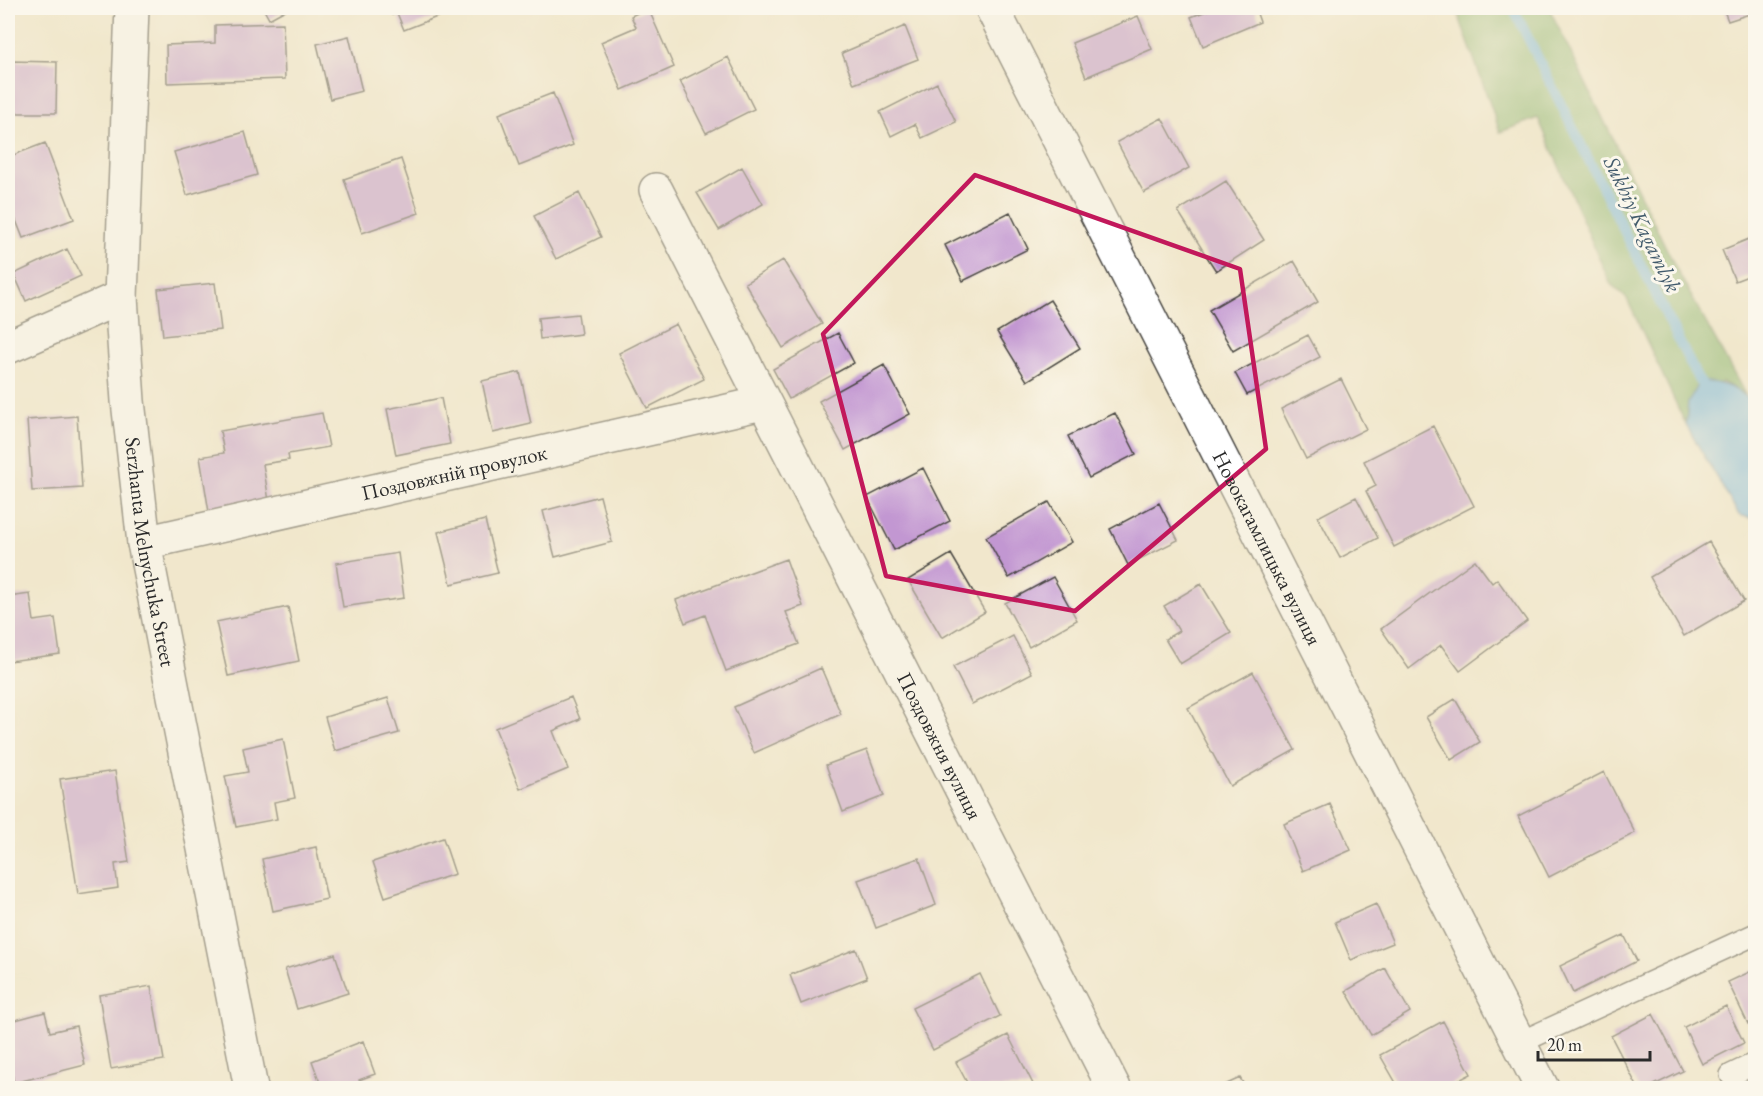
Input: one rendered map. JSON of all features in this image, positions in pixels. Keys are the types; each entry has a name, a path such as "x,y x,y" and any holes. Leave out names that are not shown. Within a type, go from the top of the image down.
{"street":[{"name":"Serzhanta Melnychuka Street","path":"132,8 121,297 128,401 144,543 251,1089"},
{"name":"Новокагамлицька вулиця","path":"992,8 1542,1089"},
{"name":"Поздовжня вулиця","path":"656,190 1114,1089"},
{"path":"8,346 121,297"},
{"name":"Поздовжній провулок","path":"144,543 763,403"}],"lane":[{"path":"1519,1043 1755,934"},
{"path":"1731,1075 1755,1063"}],"highlighted area":[{"path":"975,175 1240,269 1266,449 1075,611 886,576 823,334"}],"green space":[{"path":"1456,8 1549,8 1677,270 1745,394 1722,382 1688,403 1686,425 1627,299 1610,283 1538,118 1500,132"}],"water":[{"path":"1699,381 1730,387 1743,394 1755,405 1755,519 1739,515 1686,425 1688,403"}],"building":[{"path":"263,8 289,8 269,19"},
{"path":"389,8 439,8 442,15 404,30 397,13 392,15"},
{"path":"648,8 674,67 622,90 601,42 636,27 631,16"},
{"path":"1214,8 1255,8 1260,22 1203,46 1191,17"},
{"path":"1723,8 1756,8 1756,12 1728,21"},
{"path":"1138,16 1152,49 1086,77 1072,43"},
{"path":"283,23 285,79 167,83 166,45 215,43 215,25"},
{"path":"905,26 918,59 854,84 842,53"},
{"path":"349,36 362,91 330,99 317,44"},
{"path":"728,57 754,109 706,133 680,81"},
{"path":"8,61 57,62 56,113 8,113"},
{"path":"937,83 956,122 922,138 915,124 891,136 880,112"},
{"path":"553,93 573,145 519,166 499,114"},
{"path":"1162,118 1189,168 1144,193 1117,142"},
{"path":"245,132 257,175 187,195 174,152"},
{"path":"45,143 74,219 23,238 8,200 8,157"},
{"path":"401,159 419,213 362,233 344,179"},
{"path":"742,167 763,204 719,230 697,193"},
{"path":"1226,181 1264,240 1216,271 1178,211"},
{"path":"579,193 601,237 556,259 534,216"},
{"path":"1010,212 1028,249 963,281 945,245"},
{"path":"1756,236 1756,273 1735,281 1722,250"},
{"path":"67,249 81,276 26,301 14,274"},
{"path":"783,260 822,324 783,348 745,283"},
{"path":"1294,261 1318,302 1233,351 1209,310"},
{"path":"215,283 221,330 163,336 158,289"},
{"path":"1050,300 1080,348 1027,381 997,332"},
{"path":"578,314 581,334 540,339 538,318"},
{"path":"676,324 704,379 647,408 619,353"},
{"path":"838,333 854,363 789,399 773,369"},
{"path":"1308,335 1320,357 1247,395 1235,373"},
{"path":"884,365 910,414 845,450 819,401"},
{"path":"520,372 531,424 493,433 482,381"},
{"path":"1341,379 1366,429 1306,459 1281,409"},
{"path":"441,398 450,444 396,455 387,409"},
{"path":"322,413 329,447 288,454 289,460 263,464 269,501 209,512 200,457 224,453 220,431"},
{"path":"1115,413 1136,454 1089,478 1068,436"},
{"path":"77,416 82,488 32,491 27,420"},
{"path":"1433,426 1474,506 1394,547 1366,491 1376,486 1364,461"},
{"path":"923,468 950,521 894,550 867,497"},
{"path":"600,496 612,542 555,557 543,511"},
{"path":"1356,497 1378,538 1340,558 1318,517"},
{"path":"1049,502 1072,542 1009,578 986,537"},
{"path":"1159,503 1178,540 1128,565 1110,529"},
{"path":"485,520 498,573 451,584 438,532"},
{"path":"1709,542 1744,601 1684,636 1650,577"},
{"path":"398,553 404,598 343,607 336,563"},
{"path":"951,554 985,612 942,638 908,580"},
{"path":"786,559 803,606 786,612 799,644 726,671 705,615 685,623 676,600"},
{"path":"1475,560 1492,583 1497,579 1527,621 1460,671 1441,645 1409,669 1381,629"},
{"path":"1053,577 1077,620 1029,647 1005,603"},
{"path":"1201,584 1231,633 1180,664 1165,639 1179,631 1164,606"},
{"path":"30,594 34,621 55,618 60,654 10,661 8,597"},
{"path":"288,607 299,661 228,676 216,622"},
{"path":"1013,636 1032,673 972,704 953,667"},
{"path":"821,668 841,714 754,753 734,707"},
{"path":"1253,672 1295,750 1230,786 1188,708"},
{"path":"571,697 580,719 553,731 568,769 520,789 495,728"},
{"path":"388,698 399,733 335,751 325,717"},
{"path":"1455,699 1480,742 1451,760 1426,717"},
{"path":"283,739 295,798 274,802 277,819 236,827 225,776 248,772 243,748"},
{"path":"867,750 884,796 843,812 826,765"},
{"path":"115,771 129,862 115,864 118,888 78,894 60,779"},
{"path":"1604,772 1635,833 1549,877 1518,816"},
{"path":"1330,804 1351,850 1303,871 1284,824"},
{"path":"443,838 455,874 385,897 373,862"},
{"path":"316,847 327,899 273,911 262,859"},
{"path":"919,858 936,905 876,928 858,880"},
{"path":"1376,904 1393,943 1351,960 1335,922"},
{"path":"1624,935 1637,961 1573,993 1560,966"},
{"path":"856,949 867,978 801,1004 790,975"},
{"path":"335,954 348,993 297,1009 285,969"},
{"path":"1385,968 1410,1012 1371,1035 1346,991"},
{"path":"1756,969 1756,1020 1748,1024 1728,982"},
{"path":"980,974 1000,1016 933,1050 912,1008"},
{"path":"151,986 164,1060 111,1069 99,995"},
{"path":"1726,1006 1744,1043 1702,1064 1684,1027"},
{"path":"45,1012 50,1032 76,1026 85,1065 14,1083 8,1055 8,1022"},
{"path":"1653,1014 1683,1071 1648,1088 1638,1088 1611,1036"},
{"path":"1443,1021 1471,1074 1444,1088 1399,1088 1380,1055"},
{"path":"1008,1035 1035,1088 970,1088 956,1062"},
{"path":"363,1041 375,1074 359,1080 362,1088 322,1088 312,1061"},
{"path":"1240,1078 1246,1088 1218,1088"}],"waterway":[{"name":"Sukhiy Kagamlyk","path":"1513,8 1699,381 1707,391"}]}
